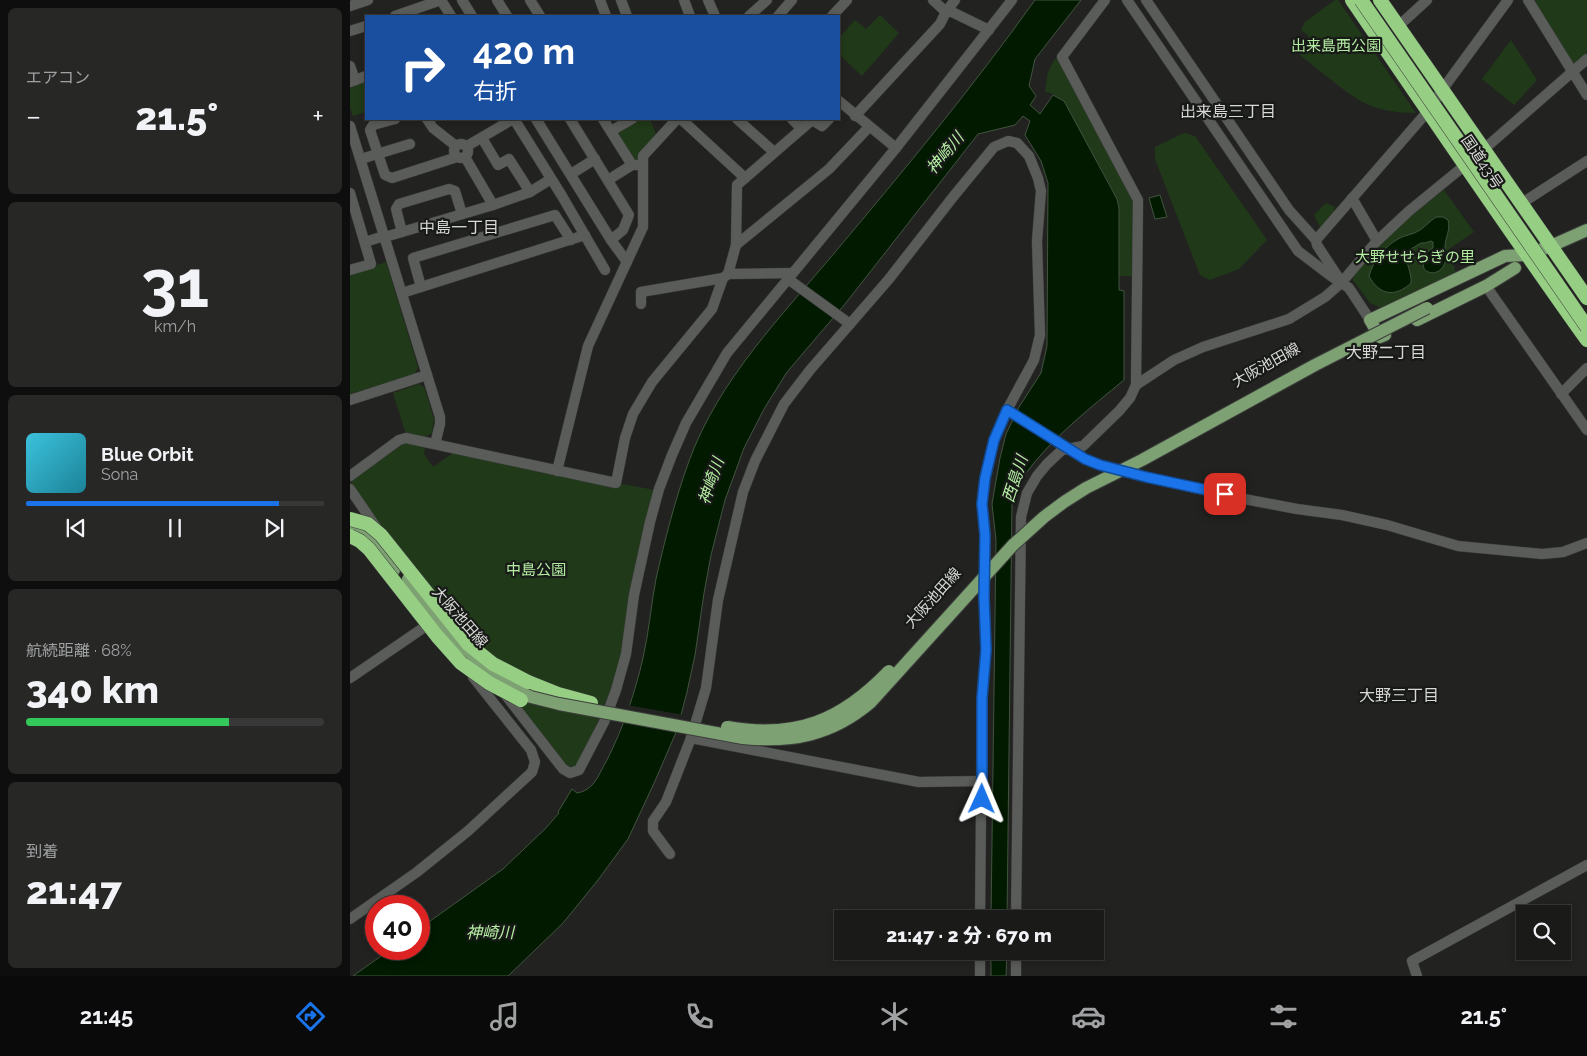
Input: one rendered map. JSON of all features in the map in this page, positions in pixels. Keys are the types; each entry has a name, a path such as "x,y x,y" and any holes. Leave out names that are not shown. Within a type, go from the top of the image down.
{"highway":[{"name":"国道43号","path":"1352,0 1464,166 1587,340"},
{"name":"国道43号","path":"1361,0 1587,327"},
{"name":"国道43号","path":"1371,0 1587,314"},
{"name":"国道43号","path":"1380,0 1587,298"},
{"path":"1389,0 1404,21 1419,56"},
{"path":"350,519 368,524 381,536 462,637 484,657 502,670 588,706"},
{"path":"350,536 360,541 369,549 444,645 474,673 521,700 537,704 588,706"}],"main road":[{"name":"大阪池田線","path":"1553,249 1587,230"},
{"name":"大阪池田線","path":"350,526 360,528 365,533 468,653 491,671 526,689 588,706 750,729 774,730 797,728 828,718 856,701 885,676 1008,539 1039,510 1082,481 1138,454 1312,358 1528,258 1587,238"},
{"path":"1515,268 1486,286 1380,337 1370,320 1505,256 1528,258"},
{"name":"大阪池田線","path":"1425,305 1515,268 1528,258"},
{"name":"大阪池田線","path":"350,512 356,514 364,522 406,581"}],"street":[{"path":"350,6 368,0"},
{"path":"399,15 441,0 450,15"},
{"path":"462,0 471,15"},
{"path":"497,0 506,15"},
{"path":"530,0 539,15"},
{"path":"600,0 606,15"},
{"path":"621,0 627,15"},
{"path":"684,0 690,15"},
{"path":"708,0 715,15"},
{"path":"751,15 767,0"},
{"path":"779,0 780,13"},
{"path":"780,13 792,0"},
{"path":"833,15 848,0"},
{"path":"933,0 946,12 952,12 989,30"},
{"path":"855,116 940,24 955,0"},
{"path":"350,488 387,544 563,769 570,773 576,772 594,744 616,690 626,654 634,595 650,522 659,488 686,424 727,353 791,278 896,148 1012,0"},
{"path":"1016,910 1021,517 1027,493 1047,464 1062,450 1083,446 1119,411 1130,398 1136,385 1138,200 1062,57 1105,0"},
{"path":"1127,0 1298,251 1349,288 1370,320"},
{"path":"1146,0 1285,204 1316,240 1317,245 1342,283"},
{"path":"1346,0 1391,64 1406,79"},
{"path":"1404,21 1427,0"},
{"path":"1316,240 1428,111 1508,0"},
{"path":"1528,0 1587,95"},
{"path":"350,31 365,26"},
{"path":"1483,150 1587,59"},
{"path":"350,66 352,81 365,76"},
{"path":"840,105 896,148"},
{"path":"391,120 373,125 370,130 385,175 392,178 454,158 461,151 511,120"},
{"path":"428,120 433,128 461,151 493,205"},
{"path":"514,120 605,270"},
{"path":"537,120 610,240 627,262"},
{"path":"571,120 629,215 623,230 610,240"},
{"path":"604,120 632,165"},
{"path":"611,131 630,120"},
{"path":"557,471 588,346 643,227 644,154 676,120"},
{"path":"682,120 745,178"},
{"path":"738,120 774,152"},
{"path":"793,120 801,128"},
{"path":"350,476 401,439 408,438 616,483 625,438 634,414 652,382 712,309 736,245 736,185 812,120 822,126 828,120"},
{"path":"350,126 440,417 435,444"},
{"path":"736,245 828,169 869,127"},
{"path":"482,138 498,165 509,159 530,192"},
{"path":"670,854 653,830 654,821 666,802 691,738 706,688 718,600 743,492 755,461 784,404 810,370 848,322 889,278 994,147 1008,141 1017,143 1029,156 1041,191 1038,241 1040,336 1034,360 994,440 985,478 982,504 985,535 984,597 986,650 982,698 980,910"},
{"path":"361,159 410,144"},
{"path":"571,174 595,159"},
{"path":"1522,203 1587,161"},
{"path":"608,180 632,165 643,165"},
{"path":"1136,385 1174,360 1203,347 1289,319 1325,297 1342,283 1377,241 1409,211 1464,166"},
{"path":"365,242 493,205 530,192 551,179"},
{"path":"402,232 396,209 399,204 441,191 449,189 455,191 462,214"},
{"path":"350,193 352,209 365,242 371,264 350,270"},
{"path":"1352,198 1377,241"},
{"path":"421,287 413,258 556,215 571,240"},
{"path":"402,292 585,236"},
{"path":"641,304 641,292 725,276 791,278 848,322"},
{"path":"1486,286 1587,430"},
{"path":"1561,394 1587,368"},
{"path":"350,400 427,375"},
{"path":"1009,411 1085,459 1100,465 1146,477 1244,499 1387,525 1458,546 1542,554 1562,552 1587,543"},
{"path":"350,526 426,626 450,655 478,682 525,742 534,756 535,767 528,777 468,831 417,872 350,919"},
{"path":"350,678 426,626"},
{"path":"691,738 919,782 982,781"},
{"path":"1417,976 1412,961 1587,865"},
{"path":"980,960 980,976"},
{"path":"1016,960 1016,976"}],"green space":[{"name":"出来島西公園","path":"1335,0 1338,0 1416,113 1387,110 1359,100 1300,55 1306,47 1303,45 1309,36 1301,30 1305,22"},
{"path":"1532,0 1587,0 1587,52 1575,64 1571,63"},
{"path":"880,15 899,33 862,76 840,55 840,37 855,20 866,29"},
{"path":"1511,40 1537,80 1514,105 1482,79"},
{"path":"1058,58 1135,201 1134,276 1119,276 1119,208 1117,198 1064,101 1051,93 1045,92 1048,72 1054,60"},
{"path":"365,80 365,112 353,116 350,108 350,85"},
{"path":"636,120 650,120 656,134 639,154 636,162 617,134 618,131"},
{"path":"1184,133 1195,136 1267,240 1239,269 1210,280 1200,275 1155,159 1155,147"},
{"name":"大野せせらぎの里","path":"1444,190 1474,232 1449,249 1456,274 1382,308 1370,303 1353,280 1353,276 1379,244 1410,215"},
{"path":"1326,203 1337,210 1321,229 1314,215"},
{"path":"386,262 418,367 415,374 350,394 350,274"},
{"path":"419,384 424,387 434,419 432,433 424,438 406,434 393,393"},
{"name":"中島公園","path":"405,442 425,446 424,454 433,467 453,453 655,490 624,640 613,683 592,736 575,768 565,767 360,499 351,483 352,479"}],"water":[{"name":"神崎川","path":"1035,0 1081,0 1035,59 1029,86 1036,96 1030,105 1040,114 1053,95 1064,101 1117,199 1119,208 1119,290 1124,291 1124,380 1047,448 1024,476 1012,501 1007,910 991,910 996,540 992,504 1006,434 1019,407 1041,373 1047,346 1048,183 1041,161 1025,135 1030,121 1023,116 1015,125 978,134 845,304 787,372 764,409 744,448 725,500 711,555 695,655 677,730 628,839 598,880 563,923 508,976 353,976 376,960 430,960 430,921 503,869 559,813 572,789 577,793 581,792 590,787 595,781 613,748 632,697 645,648 656,579 675,505 689,461 717,403 753,350 938,127"},
{"path":"1160,195 1167,217 1155,219 1149,198"},
{"path":"1436,217 1443,217 1448,220 1449,224 1445,243 1446,258 1441,269 1431,273 1424,269 1423,262 1428,252 1433,248 1433,242 1421,243 1406,252 1411,283 1399,291 1382,291 1369,276 1373,265 1380,255 1393,242 1417,232"},
{"path":"991,960 1007,960 1006,976 991,976"}],"pier":[{"path":"627,705 684,715 679,729 621,719"}],"district":[{"name":"出来島三丁目","path":"1228,111"},
{"name":"中島一丁目","path":"459,227"},
{"name":"大野二丁目","path":"1386,352"},
{"name":"大野三丁目","path":"1399,695"}],"route":[{"path":"982,799 982,698 986,650 984,597 985,535 982,504 985,478 994,440 1007,410 1059,444 1100,465 1225,494"}],"water label":[{"name":"西島川","path":"1015,479"}]}
